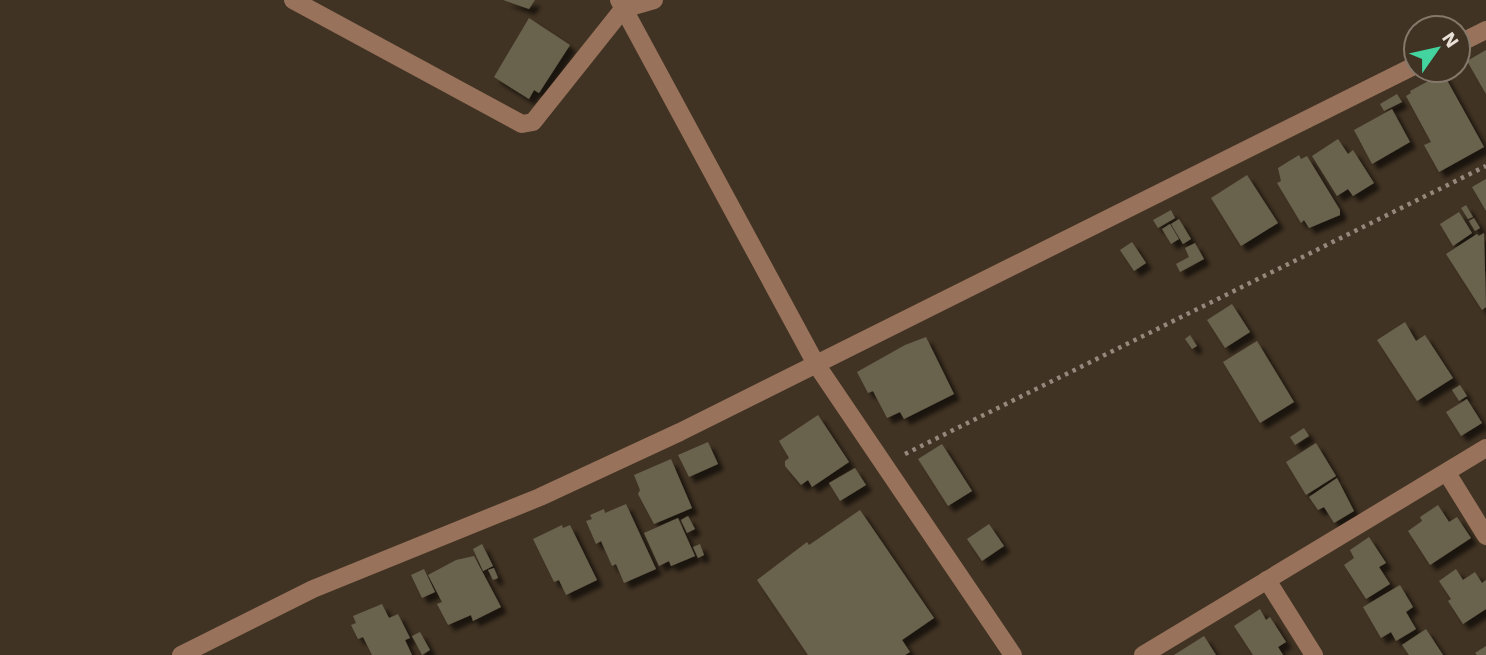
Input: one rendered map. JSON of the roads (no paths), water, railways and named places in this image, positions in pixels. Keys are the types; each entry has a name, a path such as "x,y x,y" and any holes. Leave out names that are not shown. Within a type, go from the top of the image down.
{"street":[{"path":"293,0 522,124 533,122 621,5 654,0"},
{"path":"621,5 816,364 1013,655"},
{"path":"181,655 313,589 540,497 816,364 1402,72"},
{"path":"1143,655 1486,448"},
{"path":"1447,473 1486,536"},
{"path":"1267,580 1314,655"}]}
